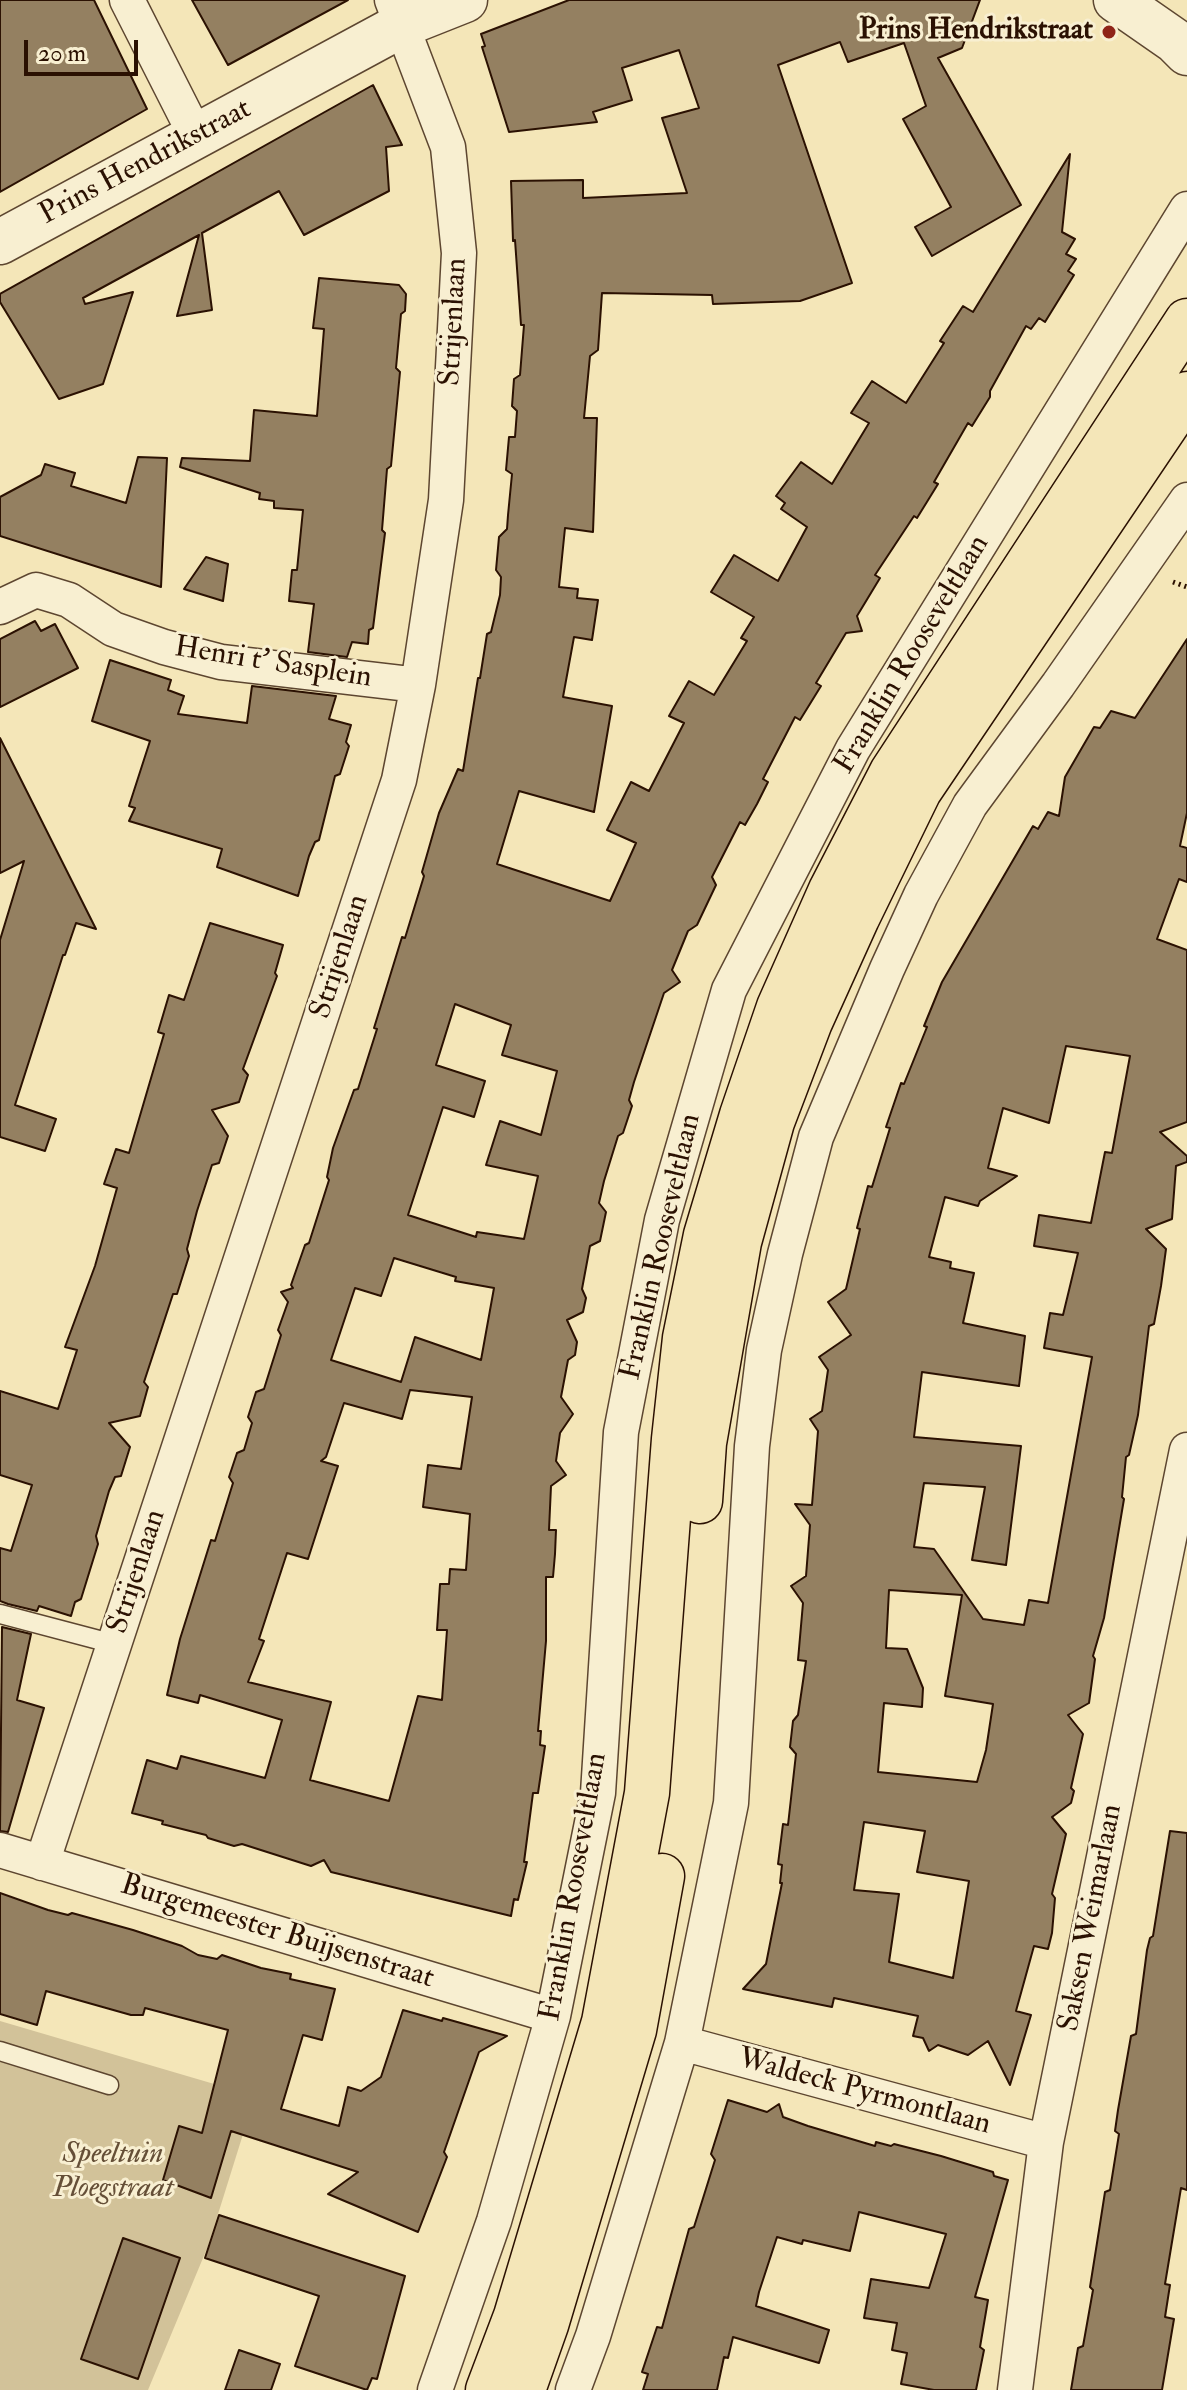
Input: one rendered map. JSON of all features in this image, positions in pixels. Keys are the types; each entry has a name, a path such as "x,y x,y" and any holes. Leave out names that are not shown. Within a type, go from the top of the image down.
{"main road":[{"name":"Franklin Rooseveltlaan","path":"488,2390 516,2316 604,2022 647,1793 674,1439 685,1338 706,1235 751,1088 779,1007 831,890 892,772 1187,321"},
{"path":"523,2390 546,2325 634,2030 677,1795 704,1443 739,1242 772,1122 810,1022 919,791 1187,394"}],"street":[{"path":"127,0 196,136"},
{"name":"Prins Hendrikstraat","path":"0,242 196,136 397,12 465,0"},
{"path":"1116,0 1175,41 1187,53"},
{"name":"Strijenlaan","path":"42,1863 399,780 418,685 446,500 459,253 448,147 397,12"},
{"name":"Franklin Rooseveltlaan","path":"435,2390 494,2221 553,2016 598,1793 621,1432 662,1220 729,990 853,749 1187,209"},
{"path":"573,2390 593,2336 682,2043 731,1803 752,1446 764,1350 816,1137 921,895 970,805 1187,500"},
{"name":"Henri t' Sasplein","path":"0,607 36,590 69,600 113,629 221,662 418,685"},
{"name":"Saksen Weimarlaan","path":"1015,2390 1046,2142 1187,1450"},
{"name":"Burgemeester Buijsenstraat","path":"0,1850 553,2016"},
{"name":"Waldeck Pyrmontlaan","path":"682,2043 1046,2142"}],"lane":[{"path":"0,1614 114,1644"},
{"path":"0,2051 109,2085"}],"green space":[{"name":"Speeltuin Ploegstraat","path":"0,2021 255,2096 208,2246 148,2390 0,2390"}],"building":[{"path":"0,0 94,0 147,109 0,192"},
{"path":"192,0 348,0 228,65"},
{"path":"569,0 980,0 962,48 938,58 1021,205 932,256 915,227 951,207 903,119 926,106 904,43 848,62 840,42 778,65 852,283 800,301 713,304 712,295 602,293 598,350 590,356 584,418 597,418 593,532 565,528 559,587 578,589 577,598 598,600 592,640 574,637 563,697 612,706 594,812 519,791 497,864 610,901 636,843 607,830 631,782 649,791 684,723 669,716 689,681 714,695 747,641 741,638 754,617 711,592 734,555 778,581 807,527 781,509 785,503 776,496 801,462 832,484 869,423 851,413 872,381 906,403 963,306 973,312 1070,154 1062,232 1075,239 1066,254 1076,259 1068,271 1074,275 1045,322 1039,318 1031,329 1026,326 990,391 990,397 972,426 968,423 934,482 938,484 875,575 880,578 857,616 862,631 846,633 816,683 821,686 800,720 795,717 763,779 768,782 757,804 745,825 740,822 712,877 716,885 697,925 688,931 672,970 680,982 664,993 634,1082 629,1100 632,1106 623,1133 618,1136 604,1181 599,1203 606,1212 600,1241 590,1246 582,1289 586,1298 583,1312 567,1320 577,1342 575,1355 568,1360 561,1397 573,1414 560,1433 556,1461 566,1475 551,1486 549,1530 556,1530 555,1554 553,1577 546,1577 546,1641 538,1731 541,1731 540,1745 545,1746 538,1793 533,1793 524,1862 527,1862 511,1916 331,1872 324,1860 311,1866 242,1844 234,1846 132,1813 147,1760 177,1769 181,1756 265,1778 282,1720 200,1695 198,1703 167,1695 180,1639 211,1540 215,1541 233,1483 229,1477 237,1453 244,1450 252,1423 248,1417 256,1392 264,1389 281,1335 278,1330 288,1302 281,1292 293,1288 291,1285 305,1245 309,1243 329,1180 333,1148 354,1090 358,1089 377,1029 374,1028 424,876 422,872 439,813 458,769 463,771 487,634 491,632 500,595 501,577 496,570 499,537 507,529 512,474 506,470 509,437 515,437 517,411 512,406 514,379 520,375 524,325 521,325 513,241 511,181 583,180 583,198 687,193 662,118 699,108 679,50 622,68 632,100 593,112 597,122 509,132 482,47 485,46 481,34","holes":["455,1004 511,1025 502,1055 557,1071 541,1135 500,1121 486,1165 538,1176 524,1239 477,1232 476,1237 408,1215 443,1107 474,1117 485,1081 436,1065","394,1258 456,1277 455,1281 494,1288 481,1360 415,1337 401,1382 331,1360 355,1288 381,1296","410,1390 472,1397 461,1469 428,1465 423,1507 470,1514 466,1570 450,1569 449,1584 440,1584 437,1630 447,1630 442,1700 418,1696 389,1801 310,1780 331,1702 248,1682 264,1641 259,1639 287,1553 308,1559 338,1466 321,1461 326,1457 344,1403 402,1419"]},
{"path":"373,85 402,145 386,147 389,191 304,235 279,191 202,233 212,310 177,316 199,235 83,298 85,304 133,292 103,384 59,399 0,302 0,294"},
{"path":"319,278 399,285 406,294 405,311 401,314 396,368 400,372 391,466 387,469 382,530 385,533 373,628 369,630 368,644 352,642 347,657 308,652 314,604 289,601 292,570 297,570 303,510 274,508 274,501 259,499 260,493 180,467 182,458 250,461 254,410 317,416 324,329 313,328"},
{"path":"138,457 167,458 161,587 0,536 0,497 41,475 45,464 75,473 71,486 126,503"},
{"path":"206,557 228,564 223,601 184,589"},
{"path":"35,621 41,631 55,624 78,668 0,707 0,639"},
{"path":"1187,639 1187,813 1180,846 1187,848 1187,882 1179,879 1157,939 1187,950 1187,1122 1160,1132 1187,1156 1187,1162 1176,1166 1172,1219 1146,1229 1166,1249 1161,1286 1154,1324 1149,1326 1138,1415 1126,1457 1124,1499 1104,1618 1093,1656 1089,1703 1068,1715 1083,1734 1071,1788 1074,1791 1071,1803 1052,1817 1066,1834 1052,1894 1055,1898 1052,1933 1048,1949 1034,1946 1016,2011 1031,2015 1010,2085 988,2041 968,2055 938,2045 929,2051 923,2038 913,2036 918,2016 834,1998 832,2007 743,1989 766,1964 782,1883 782,1865 778,1864 783,1824 788,1825 796,1754 790,1747 806,1661 798,1660 803,1603 791,1586 806,1576 810,1525 795,1504 812,1505 818,1431 810,1419 822,1411 828,1370 819,1357 851,1335 828,1302 846,1289 868,1186 872,1187 890,1128 886,1127 942,982 1033,826 1038,829 1048,812 1059,816 1065,777 1094,727 1100,728 1111,711 1135,718","holes":["1066,1046 1130,1056 1112,1153 1105,1152 1091,1223 1039,1215 1034,1246 1078,1253 1063,1315 1050,1313 1044,1348 1092,1357 1048,1603 1029,1600 1024,1625 983,1619 934,1549 914,1547 924,1483 985,1487 972,1560 1006,1565 1021,1446 914,1437 922,1372 1019,1386 1025,1336 963,1323 974,1273 950,1268 951,1262 929,1257 945,1197 978,1206 980,1201 1017,1176 988,1168 1003,1108 1049,1123","889,1590 962,1595 945,1696 993,1704 977,1782 878,1772 884,1703 922,1707 923,1688 907,1649 886,1648","864,1822 925,1831 917,1872 969,1881 953,1978 889,1962 899,1894 854,1890"]},
{"path":"110,660 171,680 168,690 184,696 178,714 247,723 252,686 336,696 329,719 351,725 346,742 349,746 340,774 335,776 319,840 309,856 298,896 217,867 222,849 129,821 135,808 129,806 150,741 92,721"},
{"path":"0,738 96,929 76,923 15,1105 56,1119 45,1151 0,1137 0,940 24,861 0,873"},
{"path":"210,923 283,945 275,973 277,976 243,1069 248,1075 239,1102 212,1110 228,1136 219,1163 212,1165 197,1211 187,1249 189,1256 144,1382 148,1387 140,1416 109,1423 130,1447 121,1476 115,1477 109,1491 96,1536 98,1544 81,1599 75,1602 71,1616 39,1606 37,1611 8,1604 0,1601 0,1548 11,1551 32,1485 0,1475 0,1391 58,1409 77,1350 65,1347 95,1266 117,1188 104,1184 116,1149 129,1153 164,1034 158,1032 169,995 184,1000"},
{"path":"2,1627 31,1634 17,1700 44,1708 8,1832 0,1831"},
{"path":"1170,1831 1187,1833 1187,2190 1181,2188 1165,2284 1170,2285 1165,2317 1174,2319 1162,2390 1071,2390 1093,2290 1090,2287 1105,2192 1110,2190 1119,2134 1115,2131 1118,2110 1131,2036 1136,2034 1147,1950 1153,1936"},
{"path":"0,1893 48,1910 68,1915 72,1913 133,1930 182,1946 198,1955 217,1959 222,1955 291,1974 290,1979 335,1989 322,2040 303,2035 281,2109 339,2126 348,2087 361,2091 381,2077 403,2010 507,2036 479,2052 444,2152 447,2157 418,2232 328,2194 358,2172 231,2131 211,2198 163,2180 179,2126 202,2133 228,2030 145,2008 143,2015 131,2015 46,1991 37,2025 0,2014"},
{"path":"728,2100 767,2112 779,2104 783,2117 808,2126 875,2146 876,2142 894,2144 941,2156 993,2172 994,2176 1008,2180 975,2297 988,2300 980,2347 984,2350 976,2390 934,2390 901,2384 907,2353 892,2350 897,2323 864,2318 871,2279 929,2288 946,2234 859,2212 850,2251 777,2237 759,2292 756,2306 829,2330 819,2363 733,2337 728,2358 724,2357 717,2390 643,2390 648,2374 642,2372 657,2327 662,2328 689,2229 694,2227 715,2160 711,2154"},
{"path":"219,2215 405,2276 377,2379 372,2378 367,2390 295,2366 319,2296 205,2258"},
{"path":"123,2238 180,2258 138,2379 81,2359"},
{"path":"239,2350 280,2364 271,2390 225,2390"}],"place":[{"name":"Prins Hendrikstraat","path":"1109,32"}]}
